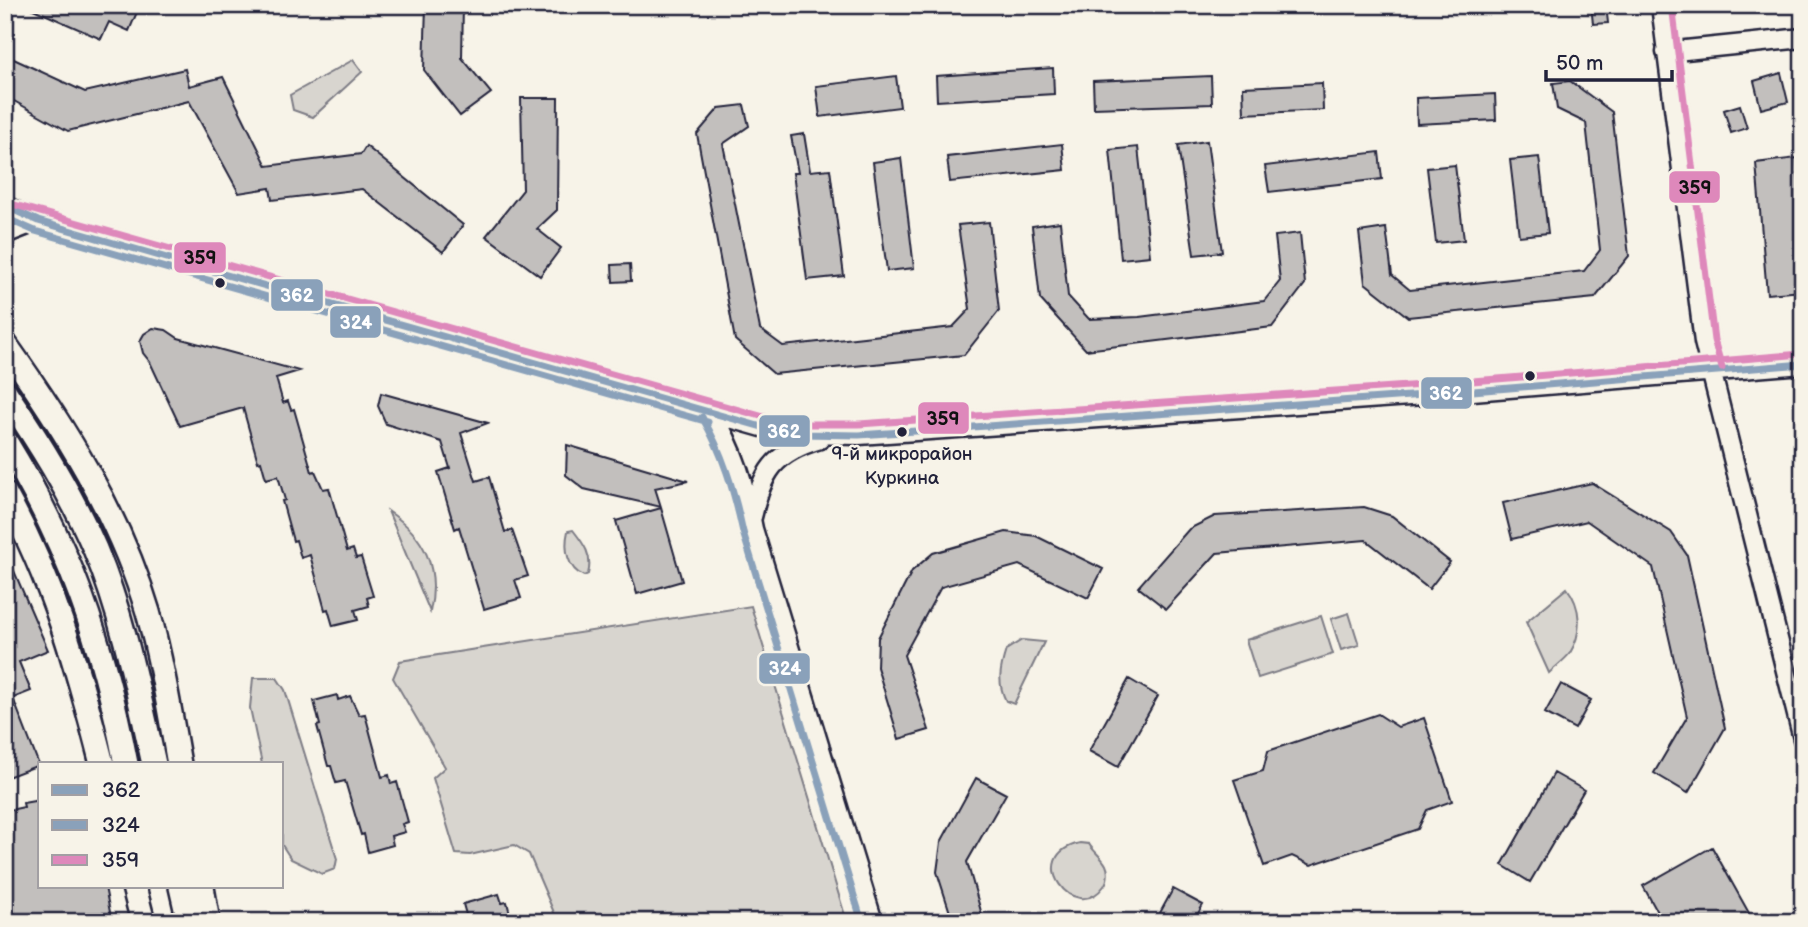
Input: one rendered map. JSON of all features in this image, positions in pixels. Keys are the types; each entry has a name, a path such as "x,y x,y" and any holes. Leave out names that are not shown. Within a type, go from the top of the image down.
{"main road":[{"path":"5,344 82,458 130,562 148,611 162,667 180,762"},
{"path":"5,392 66,488 95,549 122,626 154,762"},
{"path":"5,441 47,513 79,588 99,646 126,762"},
{"path":"5,494 34,549 54,598 69,640 101,762"},
{"path":"134,888 143,922"},
{"path":"149,888 156,922"},
{"path":"181,888 189,922"},
{"path":"202,888 208,922"}],"street":[{"path":"1661,5 1704,342 1803,739"},
{"path":"1666,52 1803,38"},
{"path":"5,206 38,221"},
{"path":"5,213 762,427 831,436"},
{"path":"5,233 38,221"},
{"path":"752,520 761,482 770,468 801,444 831,436 1397,397 1803,364"},
{"path":"711,412 723,431 738,466 873,922"}],"shaded area":[{"path":"353,60 362,72 313,117 293,110 290,95"},
{"path":"388,511 412,531 427,554 433,581 430,612"},
{"path":"573,530 588,556 588,574 584,576 578,573 568,557 568,531"},
{"path":"1567,588 1578,611 1577,637 1570,653 1549,673 1526,622"},
{"path":"751,606 847,922 558,922 529,854 514,845 470,855 456,854 433,778 445,767 393,678 400,661"},
{"path":"1349,613 1359,645 1341,650 1331,619"},
{"path":"1321,616 1333,654 1258,678 1246,640"},
{"path":"1022,640 1044,642 1014,704 1006,701 1003,694 1001,670 1006,650"},
{"path":"253,678 277,678 285,690 337,859 335,869 322,874 291,859 284,848 284,762 262,762 250,708"},
{"path":"1080,843 1089,844 1104,862 1108,873 1104,886 1092,896 1080,898 1068,893 1059,884 1054,873 1055,861 1063,850"}],"building":[{"path":"24,5 140,5 129,31 109,22 101,39"},
{"path":"426,5 463,5 462,58 491,93 460,116 424,70"},
{"path":"1591,5 1606,5 1608,23 1593,24"},
{"path":"5,55 85,92 185,69 189,86 223,77 267,166 361,154 366,146 463,225 443,252 362,189 272,200 270,188 239,193 189,101 68,131 5,96"},
{"path":"1053,68 1054,94 937,101 936,76"},
{"path":"1781,73 1788,102 1761,109 1754,81"},
{"path":"896,76 900,107 820,117 816,86"},
{"path":"1211,76 1212,104 1094,108 1093,81"},
{"path":"1570,81 1612,112 1629,256 1595,298 1408,317 1365,283 1359,232 1386,228 1392,275 1410,290 1584,271 1600,250 1586,123 1557,109 1553,83"},
{"path":"1322,83 1323,110 1244,114 1243,87"},
{"path":"1495,94 1496,120 1417,124 1416,98"},
{"path":"521,98 558,98 557,210 537,229 561,248 540,276 486,236 523,190"},
{"path":"744,105 749,126 723,144 760,329 783,346 953,327 970,309 958,225 989,222 999,311 964,355 774,374 735,340 697,134 719,108"},
{"path":"1740,105 1747,128 1731,133 1724,110"},
{"path":"804,134 810,171 830,169 844,276 807,280 793,173 798,173 791,136"},
{"path":"1207,141 1222,252 1194,255 1178,145"},
{"path":"1062,144 1065,170 950,182 947,157"},
{"path":"1138,147 1150,256 1121,259 1110,150"},
{"path":"1379,152 1382,179 1269,192 1265,166"},
{"path":"1539,157 1548,233 1519,236 1510,160"},
{"path":"901,158 914,268 887,271 873,162"},
{"path":"1797,158 1803,229 1803,291 1767,294 1756,163"},
{"path":"1455,165 1464,240 1436,243 1427,168"},
{"path":"1060,222 1068,296 1089,319 1139,317 1264,301 1280,281 1275,236 1300,233 1305,284 1272,327 1086,350 1040,299 1032,226"},
{"path":"630,264 631,281 613,282 612,265"},
{"path":"153,328 166,330 178,338 299,371 276,378 283,403 288,401 291,410 294,409 312,472 315,471 323,489 329,488 347,551 353,549 356,558 361,557 373,596 367,598 369,606 355,610 358,620 333,626 328,609 325,610 310,555 301,558 296,540 293,541 278,476 266,479 261,461 258,462 243,408 180,426 150,362 143,353 140,341 144,334"},
{"path":"381,393 488,423 461,433 476,481 489,477 505,532 512,530 528,576 515,580 521,598 484,609 459,527 455,529 438,472 450,468 442,442 386,424 378,406"},
{"path":"567,445 688,481 655,488 661,507 584,489 566,475"},
{"path":"1592,483 1671,532 1687,555 1725,728 1688,793 1654,773 1687,717 1653,567 1587,521 1512,539 1503,503"},
{"path":"1364,507 1392,516 1450,562 1429,589 1366,540 1217,553 1166,609 1138,587 1189,529 1215,516"},
{"path":"661,508 682,581 637,594 616,521"},
{"path":"1006,532 1036,536 1103,569 1088,598 1019,565 941,587 904,655 929,730 899,739 877,667 878,638 912,571 933,553"},
{"path":"5,550 48,650 19,662 31,691 13,698 38,765 5,778"},
{"path":"1129,679 1158,696 1118,767 1089,751"},
{"path":"1561,684 1591,700 1575,729 1545,713"},
{"path":"337,695 338,700 350,696 359,715 365,714 382,777 389,775 391,784 397,782 408,822 402,824 405,832 391,836 393,845 368,852 345,781 336,783 331,766 328,766 317,726 320,725 314,701"},
{"path":"1378,714 1398,727 1424,718 1452,801 1427,810 1418,829 1311,865 1292,856 1264,866 1234,780 1263,771 1268,751"},
{"path":"1554,773 1584,790 1530,882 1502,865"},
{"path":"976,778 1006,794 967,862 984,922 953,922 937,872 941,842"},
{"path":"38,800 38,888 105,888 112,922 15,922 5,870 5,811 24,807 23,803"},
{"path":"1712,847 1754,922 1663,922 1643,886"},
{"path":"1173,889 1203,905 1193,922 1155,922"},
{"path":"499,894 502,903 507,902 512,922 468,922 463,904"}],"transit line":[{"name":"359","path":"1672,5 1714,340 1722,368"},
{"name":"359","path":"8,203 764,417 802,424 859,424 1423,385 1802,354"},
{"name":"362","path":"5,206 38,221 100,239 762,427 801,434 859,435 1424,395 1803,364"},
{"name":"324","path":"5,218 35,231 708,422"},
{"name":"324","path":"702,417 716,444 732,487 743,532 862,922"}],"place":[{"name":"9-й микрорайон Куркина","path":"902,432"}]}
